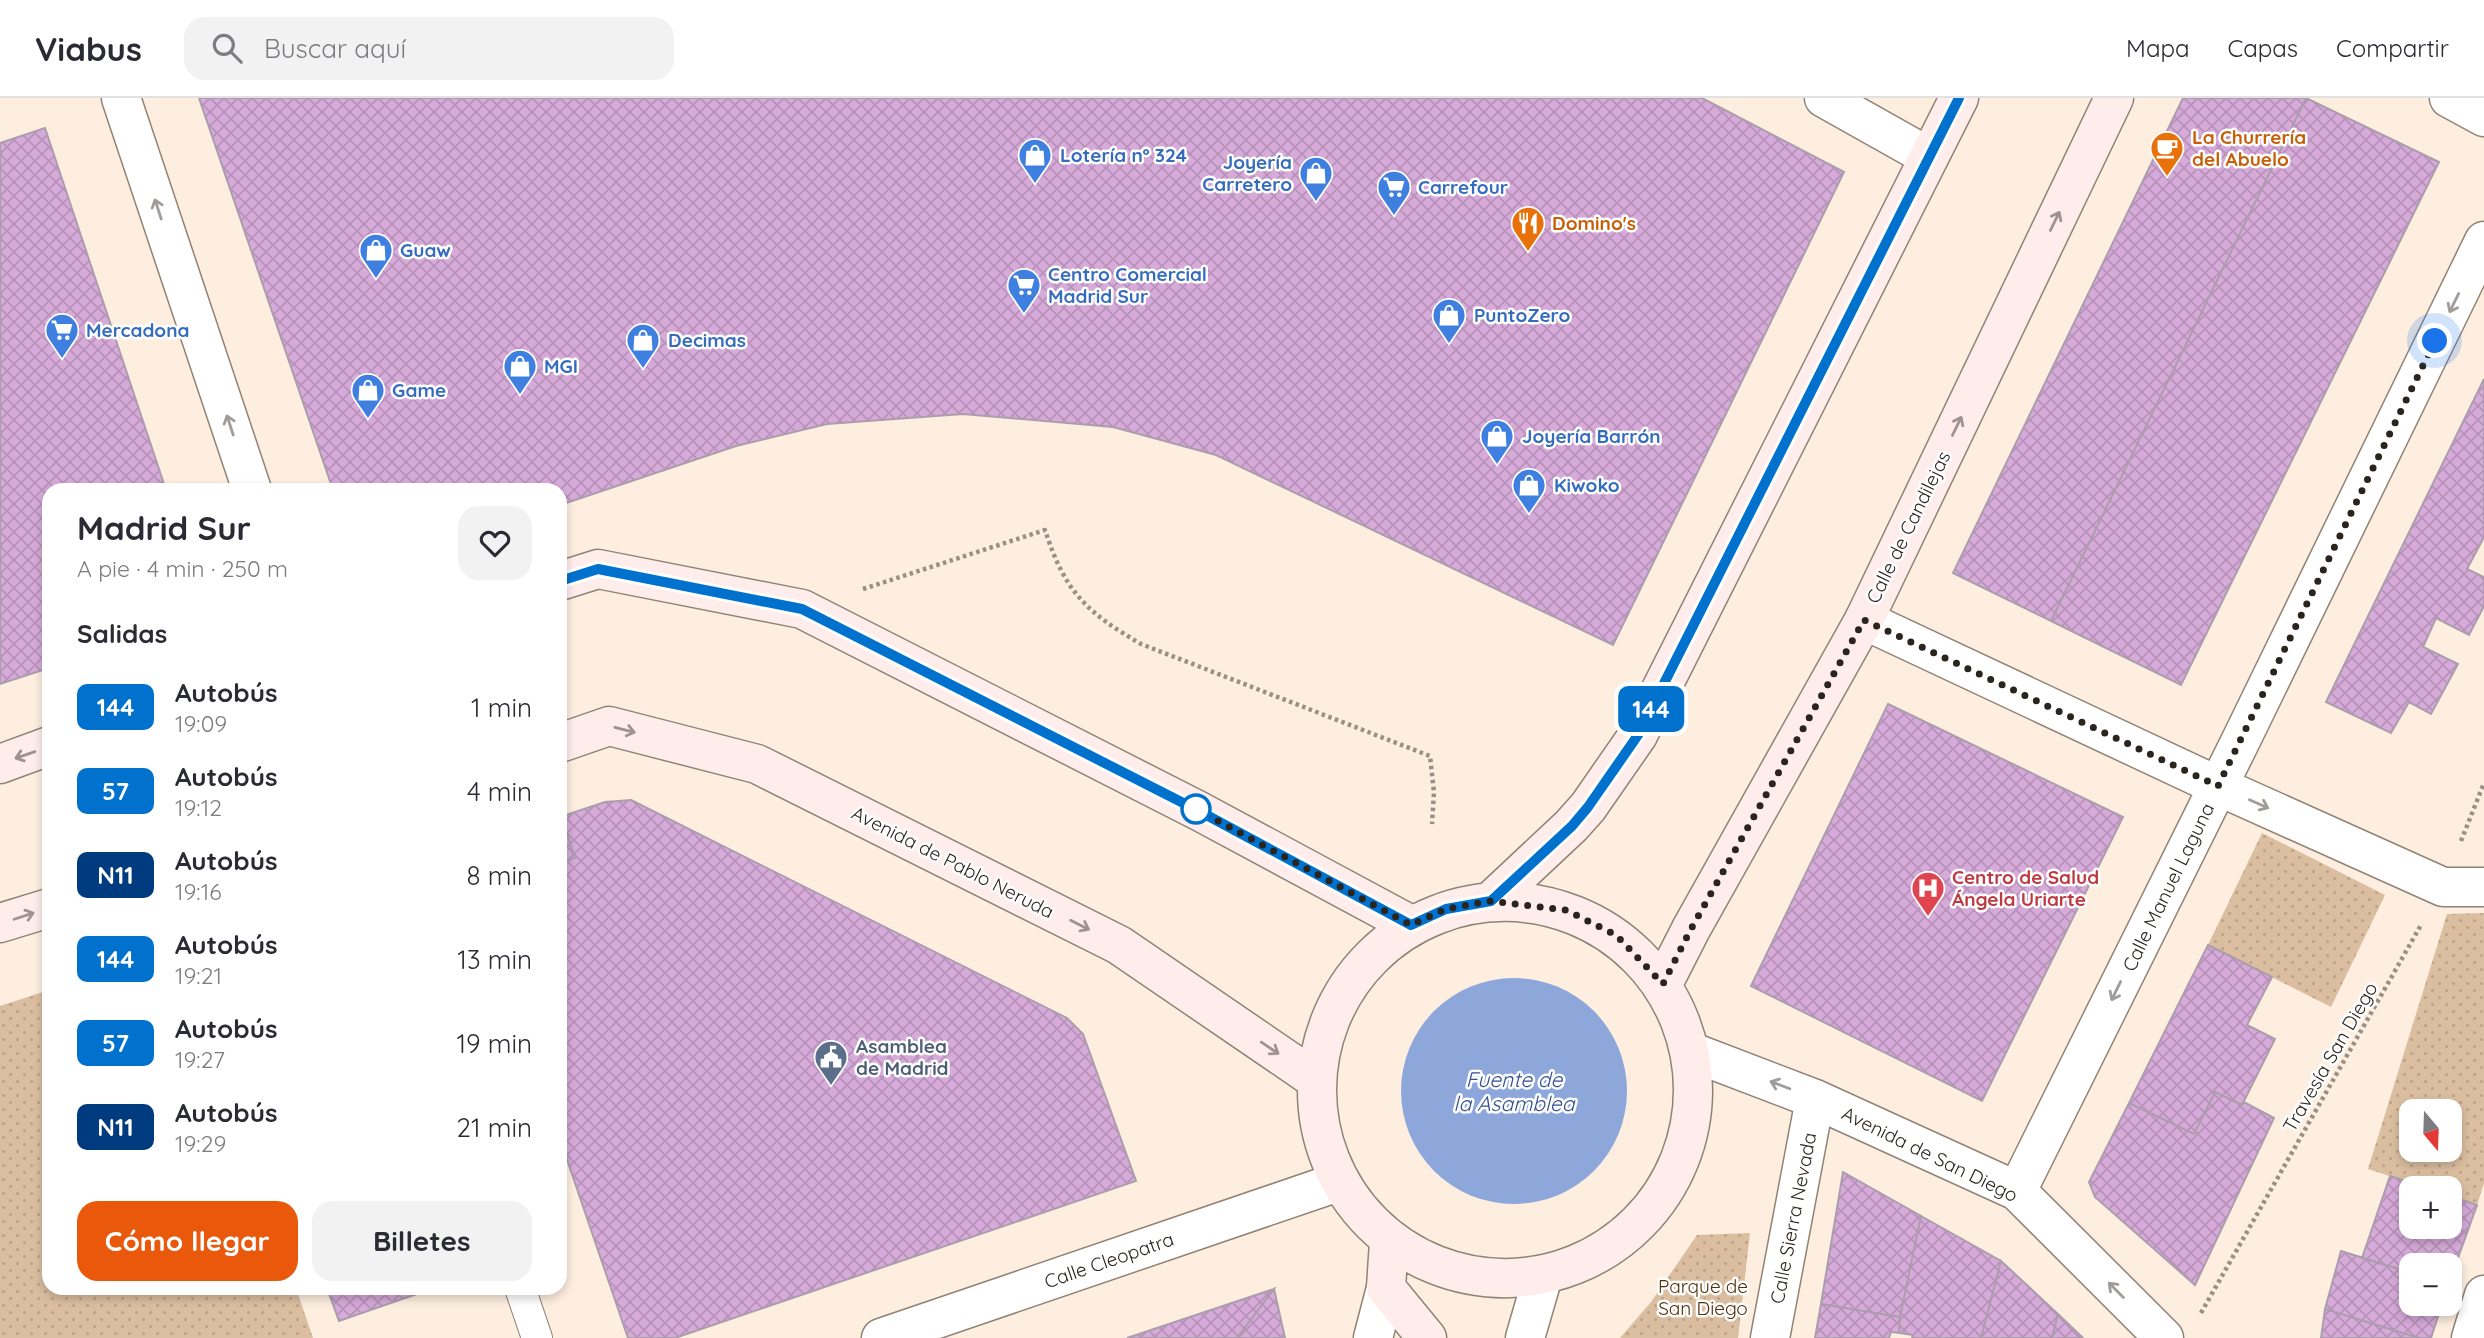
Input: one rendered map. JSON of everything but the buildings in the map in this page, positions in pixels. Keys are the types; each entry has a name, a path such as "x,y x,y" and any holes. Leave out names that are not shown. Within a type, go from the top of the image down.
{"main road":[{"path":"1491,901 1572,826 1638,735 1959,98"},
{"name":"Calle de Candilejas","path":"1663,984 1864,620 2114,98"},
{"path":"567,579 598,569 802,609 1199,811 1411,925"},
{"name":"Avenida de Pablo Neruda","path":"567,741 609,726 757,764 1119,945 1315,1079"},
{"path":"0,764 42,749"},
{"path":"1491,901 1566,910 1616,935 1663,984 1692,1052 1693,1123 1667,1190 1611,1248 1543,1276 1473,1277 1389,1241 1338,1182 1318,1126 1315,1079 1345,987 1411,925 1446,909 1491,901"},
{"path":"0,923 42,910"},
{"path":"1389,1241 1386,1288 1427,1338"}],"street":[{"path":"121,98 250,483"},
{"path":"1824,98 1929,157"},
{"path":"2449,98 2484,117"},
{"name":"Calle Manuel Laguna","path":"2017,1191 2484,241"},
{"path":"1864,620 2218,786 2443,887 2484,887"},
{"name":"Avenida de San Diego","path":"1692,1052 1815,1099 2017,1191 2164,1338"},
{"name":"Calle Sierra Nevada","path":"1770,1338 1815,1099"},
{"name":"Calle Cleopatra","path":"881,1338 1338,1182"},
{"path":"1525,1338 1543,1276"},
{"path":"1373,1338 1386,1288"},
{"path":"2471,1338 2484,1295"}],"lane":[{"path":"522,1295 537,1338"}],"path":[{"path":"802,609 1045,530 1052,550 1084,605 1141,644 1430,757 1434,792 1432,824"},
{"name":"Travesía San Diego","path":"2200,1314 2443,887 2484,783"}],"green space":[{"path":"2262,833 2385,895 2331,1007 2208,945"},
{"path":"2484,913 2484,1183 2477,1205 2462,1200 2462,1176 2399,1176 2399,1179 2368,1169 2447,914"},
{"path":"42,992 42,1295 298,1295 313,1338 0,1338 0,1006"},
{"name":"Parque de San Diego","path":"1750,1233 1738,1338 1620,1338 1651,1302 1697,1235"}],"water":[{"name":"Fuente de la Asamblea","path":"1503,978 1525,978 1567,991 1586,1003 1602,1019 1619,1048 1627,1091 1619,1134 1602,1163 1586,1179 1557,1196 1525,1204 1503,1204 1461,1191 1442,1179 1426,1163 1409,1134 1401,1102 1401,1080 1414,1038 1426,1019 1442,1003 1471,986"}],"bus line":[{"name":"144","path":"567,579 598,569 802,609 1199,811 1411,925 1446,909 1491,901 1572,826 1638,735 1959,98"}],"place":[{"name":"La Churrería del Abuelo","path":"2167,178"},
{"name":"Lotería nº 324","path":"1035,185"},
{"name":"Joyería Carretero","path":"1316,203"},
{"name":"Carrefour","path":"1394,217"},
{"name":"Domino's","path":"1528,253"},
{"name":"Guaw","path":"376,280"},
{"name":"Centro Comercial Madrid Sur","path":"1024,315"},
{"name":"PuntoZero","path":"1449,345"},
{"name":"Mercadona","path":"62,360"},
{"name":"Decimas","path":"643,370"},
{"name":"MGI","path":"520,396"},
{"name":"Game","path":"368,420"},
{"name":"Joyería Barrón","path":"1497,466"},
{"name":"Kiwoko","path":"1529,515"},
{"name":"Centro de Salud Ángela Uriarte","path":"1928,918"},
{"name":"Asamblea de Madrid","path":"831,1087"}],"route":[{"path":"1196,809 1411,925 1446,909 1491,901 1566,910 1616,935 1663,984 1864,620 2218,786 2435,341"}]}
